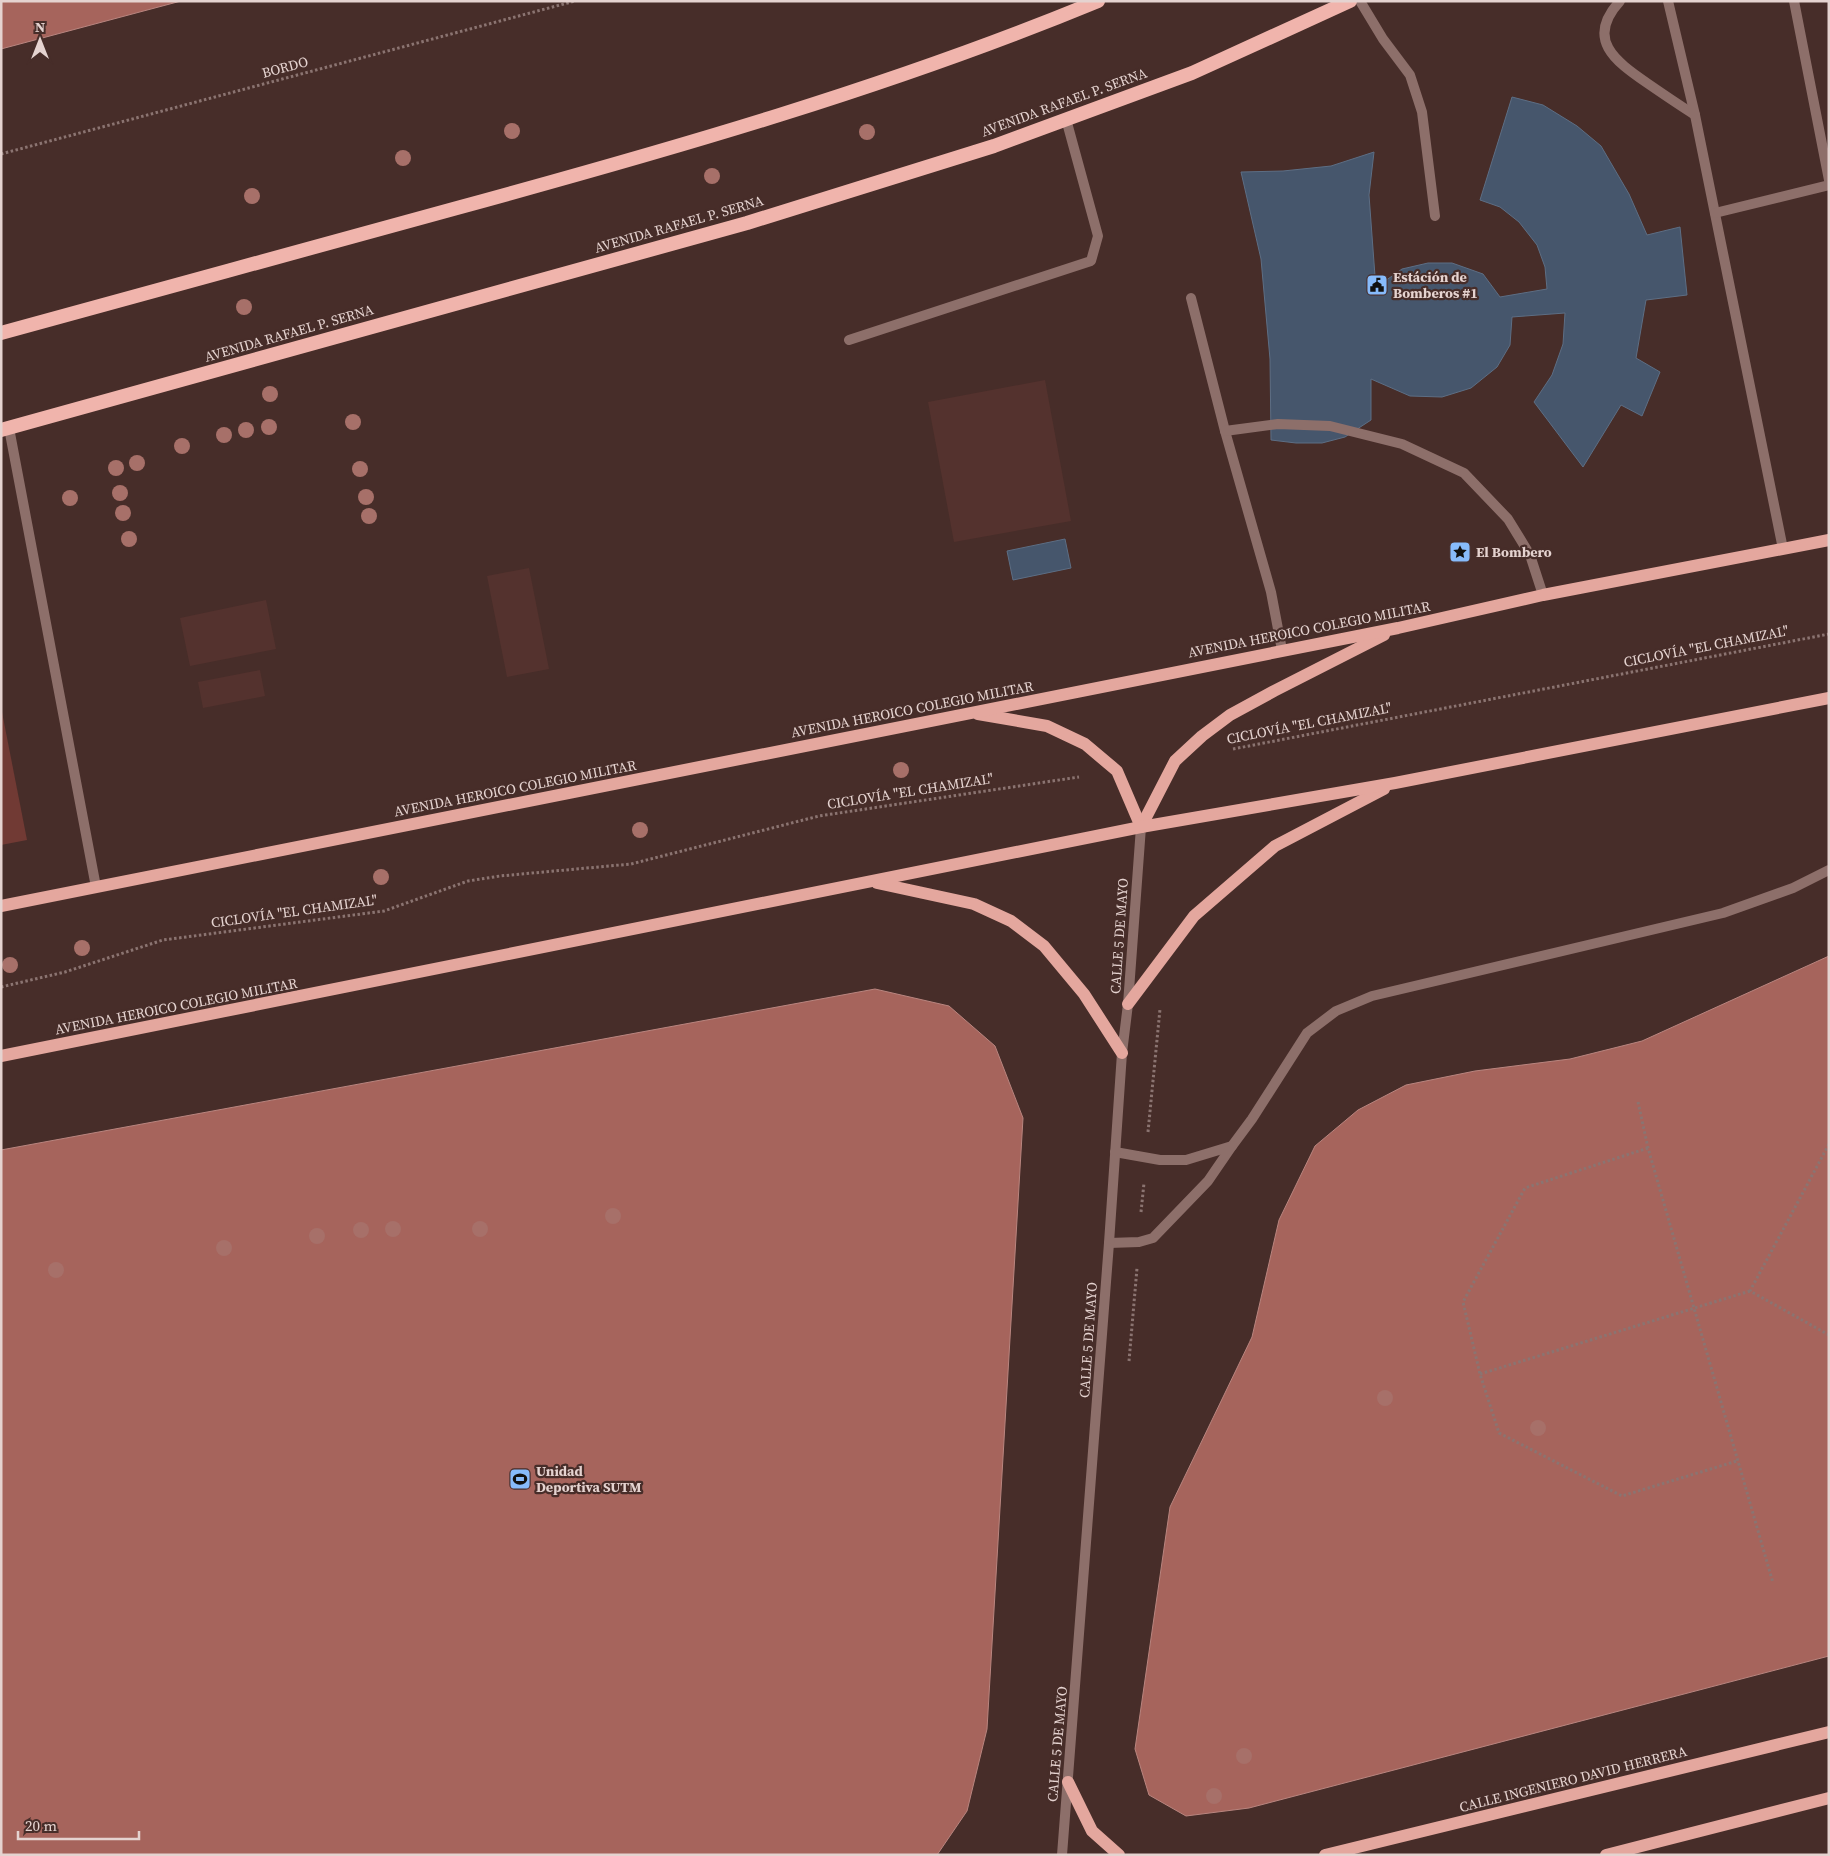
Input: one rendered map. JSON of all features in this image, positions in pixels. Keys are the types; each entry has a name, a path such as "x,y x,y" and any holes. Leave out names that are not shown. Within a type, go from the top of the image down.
{"highway":[{"path":"1,333 579,175 798,109 1019,34 1098,1"},
{"name":"AVENIDA RAFAEL P. SERNA","path":"5,429 746,223 994,146 1192,73 1350,1"}],"main road":[{"name":"AVENIDA HEROICO COLEGIO MILITAR","path":"1,906 1398,628 1543,595 1829,540"},
{"path":"1142,827 1175,761 1202,736 1230,716 1274,691 1398,628"},
{"name":"AVENIDA HEROICO COLEGIO MILITAR","path":"1,1056 1142,827 1395,783 1829,698"},
{"path":"971,712 1047,726 1086,744 1117,771 1142,827"},
{"path":"1128,1004 1194,916 1275,846 1395,783"},
{"path":"872,882 974,904 1011,921 1044,946 1084,994 1122,1053"},
{"name":"CALLE INGENIERO DAVID HERRERA","path":"1325,1855 1829,1732"},
{"path":"1068,1782 1092,1830 1120,1855"},
{"path":"1606,1855 1829,1798"}],"street":[{"path":"1360,1 1383,39 1410,75 1422,112 1435,216"},
{"path":"1620,1 1611,10 1604,28 1607,49 1620,64 1695,116"},
{"path":"1668,1 1695,116 1783,549"},
{"path":"1794,1 1829,180"},
{"path":"849,340 1091,261 1098,236 1066,120"},
{"path":"1715,213 1829,185"},
{"path":"1191,298 1225,431 1271,592 1282,650"},
{"path":"1225,431 1278,424 1330,426 1402,444 1464,473 1508,519 1530,555 1543,595"},
{"path":"5,429 96,887"},
{"name":"CALLE 5 DE MAYO","path":"1062,1855 1110,1242 1122,1053 1128,1004 1142,827"},
{"path":"1110,1242 1139,1242 1153,1238 1208,1181 1252,1119 1307,1033 1336,1011 1372,996 1723,913 1793,888 1829,870"},
{"path":"1115,1152 1146,1158 1186,1160 1232,1146"}],"path":[{"name":"BORDO","path":"1,154 575,1"},
{"name":"CICLOVÍA \"EL CHAMIZAL\"","path":"1224,751 1829,634"},
{"name":"CICLOVÍA \"EL CHAMIZAL\"","path":"1,987 65,972 163,940 384,912 468,881 500,876 631,864 819,816 1117,771"},
{"path":"1128,1369 1160,1002"},
{"path":"1638,1102 1648,1148 1772,1583"},
{"path":"1480,1374 1750,1291 1829,1144"},
{"path":"1648,1148 1525,1188 1463,1302 1480,1374 1499,1433 1622,1496 1737,1461"},
{"path":"1750,1291 1829,1335"}],"shaded area":[{"path":"1,1 181,1 1,49"},
{"path":"1045,380 1071,521 954,542 928,402"},
{"path":"529,568 549,669 507,677 487,576"},
{"path":"266,600 276,649 190,666 180,618"},
{"path":"260,670 265,696 203,708 198,682"},
{"path":"1,707 27,840 1,845"},
{"path":"1829,956 1829,1656 1249,1808 1186,1816 1149,1795 1135,1749 1170,1507 1252,1337 1279,1220 1315,1146 1358,1110 1406,1085 1475,1071 1570,1059 1642,1041"},
{"name":"Unidad Deportiva SUTM","path":"875,989 949,1006 995,1046 1023,1118 987,1729 967,1811 937,1855 1,1855 1,1150"}],"building":[{"name":"Estáción de Bomberos #1","path":"1512,97 1543,105 1577,126 1601,146 1629,194 1647,235 1680,227 1687,295 1646,300 1636,358 1660,372 1642,416 1621,405 1583,467 1534,402 1552,375 1563,344 1565,313 1512,317 1510,345 1497,367 1471,388 1442,397 1410,396 1371,379 1371,420 1345,437 1322,443 1296,443 1271,440 1270,359 1261,259 1241,172 1283,171 1331,166 1374,152 1369,195 1375,276 1385,281 1402,269 1428,263 1452,263 1483,274 1500,297 1547,289 1545,267 1537,245 1519,222 1500,207 1480,200"},
{"path":"1065,539 1071,568 1013,580 1007,551"}],"place":[{"name":"Estáción de Bomberos #1","path":"1377,285"},
{"name":"El Bombero","path":"1460,552"},
{"name":"Unidad Deportiva SUTM","path":"520,1479"}]}
